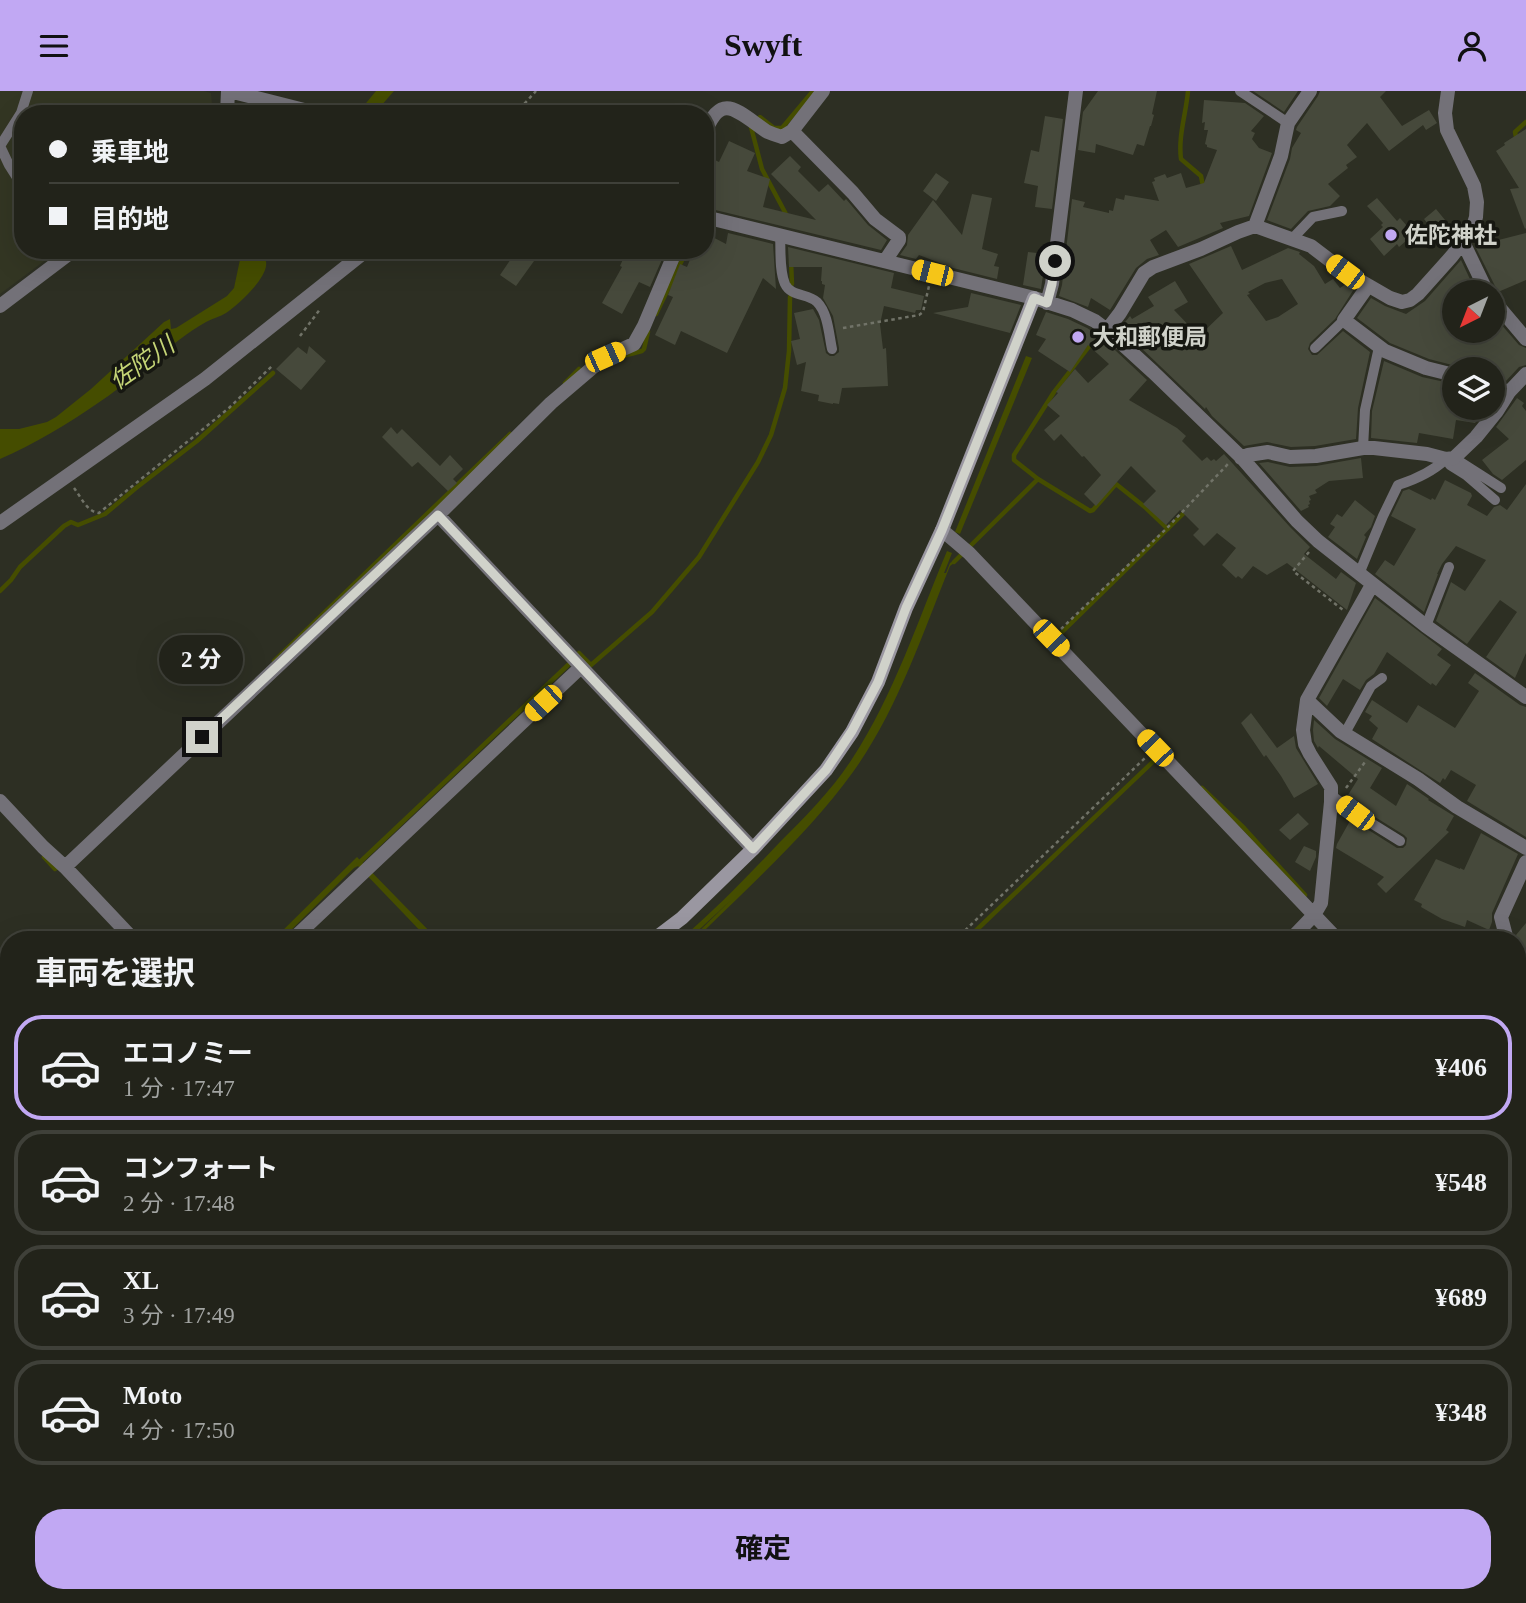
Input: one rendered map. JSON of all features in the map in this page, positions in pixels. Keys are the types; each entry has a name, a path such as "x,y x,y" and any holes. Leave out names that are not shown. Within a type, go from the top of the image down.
{"street":[{"path":"228,91 270,98 292,105"},
{"path":"714,110 723,102 727,102 736,106 769,133 782,137 792,131 823,91"},
{"path":"665,931 682,918 753,849 826,770 852,731 878,682 906,608 1040,300 1052,284 1076,91"},
{"path":"1255,226 1281,156 1288,123 1310,91"},
{"path":"1107,330 1144,273 1255,226 1311,246 1345,272 1390,299 1402,302 1410,300 1472,230 1478,202 1474,186 1447,130 1445,113 1448,91"},
{"path":"792,131 875,219 899,237 885,261"},
{"path":"714,219 1040,300 1095,321 1153,372 1240,457 1318,541 1426,626 1526,697"},
{"path":"1463,241 1481,280"},
{"path":"0,306 58,259"},
{"path":"0,523 205,379 356,259"},
{"path":"65,867 438,515 560,396 605,357 634,344 645,326 672,259"},
{"path":"1368,286 1344,320 1385,351 1442,372"},
{"path":"1505,314 1526,339"},
{"path":"1240,457 1268,452 1290,457 1316,456 1363,448 1450,458 1476,437 1509,392 1526,374"},
{"path":"1505,391 1509,392"},
{"path":"438,515 753,849"},
{"path":"942,530 969,553 1329,931"},
{"path":"1299,931 1321,903 1331,795 1331,787 1305,744 1303,730 1307,700 1372,585"},
{"path":"302,931 581,667"},
{"path":"1307,700 1329,722 1345,733 1457,807 1526,848"},
{"path":"0,801 125,931"},
{"path":"1505,931 1501,917 1526,862"}],"lane":[{"path":"1240,91 1288,123"},
{"path":"14,124 0,146 14,173"},
{"path":"1292,239 1313,217 1342,211"},
{"path":"780,235 786,287 818,303 823,310 832,349"},
{"path":"1315,348 1344,320"},
{"path":"1363,448 1365,410 1379,347"},
{"path":"1450,458 1501,488"},
{"path":"1450,458 1450,465 1495,500"},
{"path":"1359,574 1398,485 1416,479 1450,458"},
{"path":"1426,626 1449,567"},
{"path":"1345,733 1371,686 1382,678"},
{"path":"1331,795 1400,841"}],"path":[{"path":"523,105 536,91"},
{"path":"828,330 919,315 923,312 932,273"},
{"path":"67,478 90,509 99,513 229,408 274,365"},
{"path":"1051,638 1166,529 1221,471 1240,457"},
{"path":"1318,541 1293,571 1353,618"},
{"path":"964,931 1155,748"},
{"path":"1331,795 1340,794 1373,751"}],"shaded area":[{"path":"0,91 211,93 212,105 14,105 14,259 47,259 0,294"}],"water":[{"path":"376,91 394,91 382,105 364,105"},
{"name":"佐陀川","path":"240,259 265,259 266,266 257,284 226,313 186,335 87,411 0,459 0,429 19,429 56,417 164,322 170,319 171,329 176,328 227,296 234,288"},
{"path":"1026,356 1032,358 960,534 955,532"},
{"path":"947,551 952,553 944,573 950,563 956,559 957,561 950,566 896,698 853,772 802,833 745,891 703,931 699,931 730,901 698,931 690,931 799,823 844,770 867,735 915,630"},
{"path":"357,857 429,931 420,931 358,866 290,931 282,931"}],"building":[{"path":"1098,91 1157,91 1152,114 1154,115 1144,146 1137,144 1133,155 1096,144 1095,153 1078,150 1083,112"},
{"path":"1253,91 1298,91 1284,112"},
{"path":"1320,91 1386,91 1380,97 1402,126 1429,110 1437,123 1426,130 1423,125 1389,151 1367,123 1347,145 1357,157 1328,184 1340,196 1330,206 1308,211 1291,229 1267,220 1292,148 1301,133 1296,130 1297,127"},
{"path":"1204,100 1245,103 1264,116 1251,131 1255,133 1252,139 1259,148 1272,153 1249,216 1220,223 1223,228 1178,247 1166,230 1150,240 1159,255 1147,259 1136,268 1110,310 1091,298 1088,307 1059,296 1072,199 1085,202 1083,207 1109,213 1109,210 1113,211 1116,198 1124,200 1125,195 1159,201 1152,182 1155,181 1154,178 1165,174 1167,178 1181,173 1186,188 1204,183 1217,150 1205,144 1208,130 1204,130 1205,122 1202,123"},
{"path":"1045,116 1063,119 1052,209 1035,207 1038,186 1024,183 1031,150 1039,152"},
{"path":"1526,129 1525,229 1510,189 1519,188 1496,151"},
{"path":"729,141 755,153 747,171 770,179 763,207 816,220 771,174 790,156 801,167 798,171 819,192 828,184 844,201 846,199 868,225 887,240 881,250 714,210 714,162 719,162"},
{"path":"936,173 949,182 936,201 923,191"},
{"path":"972,194 992,198 982,249 998,254 994,266 999,267 997,279 953,268 919,255 916,259 900,255 907,245 908,235 933,200 962,235"},
{"path":"1377,198 1397,221 1400,218 1414,234 1384,256 1370,239 1383,227 1383,223 1367,206"},
{"path":"1436,209 1450,226 1450,231 1440,239 1424,219"},
{"path":"728,233 773,244 776,289 763,278 727,353 681,331 675,345 655,335 673,297 668,295 680,264 687,267 690,259 714,259 714,238 726,244"},
{"path":"1526,233 1526,280 1505,289 1505,280 1492,280 1475,246"},
{"path":"1231,246 1242,270 1288,248 1300,252 1299,254 1314,266 1325,284 1333,279 1340,288 1346,284 1354,289 1335,319 1310,343 1308,349 1312,355 1317,355 1343,331 1370,352 1358,408 1356,439 1315,446 1291,447 1267,442 1244,446 1136,343 1121,327 1130,316 1132,319 1154,306 1148,297 1175,281 1188,302 1174,310 1199,336 1223,313 1189,264","holes":["1282,279 1298,304 1266,321 1247,295 1265,283"]},
{"path":"788,247 894,273 891,288 924,296 921,310 916,310 915,313 884,306 880,324 883,349 886,348 888,386 842,388 839,404 818,401 819,395 801,391 806,362 797,365 791,341 800,339 794,313 813,309 819,320 826,353 834,356 839,352 839,348 833,316 823,298 825,285 821,281 822,267 789,267"},
{"path":"1028,252 1046,254 1041,289 1023,285"},
{"path":"511,259 536,259 516,286 500,275"},
{"path":"623,259 662,259 650,287 639,282 622,314 602,303 622,267 620,266"},
{"path":"1461,260 1470,280 1443,280"},
{"path":"1442,282 1442,343 1505,343 1505,329 1519,345 1526,348 1526,365 1519,367 1505,381 1505,357 1442,357 1442,362 1429,359 1390,343 1357,318 1371,298 1406,314 1425,301"},
{"path":"971,293 1021,305 1010,333 933,313 968,307"},
{"path":"1046,312 1068,319 1101,337 1147,380 1129,400 1177,428 1186,436 1182,441 1202,461 1207,457 1216,461 1224,454 1310,547 1304,554 1336,579 1341,572 1356,583 1347,610 1287,563 1267,575 1253,566 1242,579 1238,576 1236,578 1222,565 1236,548 1217,533 1204,546 1193,535 1199,529 1180,510 1166,525 1143,504 1156,491 1131,466 1096,506 1084,494 1101,475 1061,434 1054,441 1044,430 1060,416 1047,405 1075,369 1088,383 1109,364 1088,345 1070,372 1038,351 1046,339 1036,335"},
{"path":"309,346 326,361 301,390 276,369 298,347 307,354"},
{"path":"1384,361 1422,377 1442,381 1442,420 1456,420 1453,439 1419,433 1417,443 1371,438 1372,411"},
{"path":"1517,398 1524,403 1522,406 1526,411 1526,460 1502,480 1493,474 1482,460 1509,439 1496,427 1501,420 1505,420 1505,415"},
{"path":"1456,420 1477,420 1475,423"},
{"path":"391,427 397,434 402,429 440,466 450,455 463,469 453,479 457,483 448,491 418,462 412,467 382,437"},
{"path":"1361,458 1363,478 1329,481 1315,490 1317,493 1309,496 1309,507 1301,511 1259,463 1268,462 1290,467 1316,466"},
{"path":"1445,480 1471,493 1467,505 1487,516 1494,507 1500,505 1507,510 1526,484 1526,653 1515,678 1486,657 1517,612 1500,600 1467,644 1436,621 1451,582 1465,591 1486,560 1456,546 1437,574 1424,612 1375,574 1385,560 1394,566 1416,529 1391,516 1403,491 1409,489 1435,500"},
{"path":"1355,500 1375,516 1364,535 1366,537 1357,559 1328,537 1335,527 1330,524 1337,514 1342,517"},
{"path":"1375,598 1442,649 1437,655 1451,665 1436,686 1432,683 1431,685 1387,652 1374,674 1360,690 1343,679 1327,706 1319,698"},
{"path":"1475,673 1526,707 1526,837 1467,801 1476,785 1451,770 1440,783 1372,739 1378,728 1369,720 1372,716 1365,712 1372,700 1407,723 1418,705 1455,728 1479,691 1468,683"},
{"path":"1251,713 1277,748 1294,736 1296,748 1318,784 1294,798 1241,723"},
{"path":"1314,720 1335,739 1382,768 1370,788 1396,806 1407,784 1454,816 1446,830 1449,832 1386,893 1377,884 1384,877 1336,848 1337,844 1351,819 1397,848 1406,845 1407,838 1359,807 1361,803 1348,795 1358,779 1319,746 1318,748 1314,741"},
{"path":"1298,813 1309,824 1290,840 1279,830"},
{"path":"1481,833 1518,854 1492,913 1489,930 1467,920 1465,927 1442,919 1414,900 1436,859 1464,870"},
{"path":"1304,846 1316,851 1310,871 1295,862"}],"waterway":[{"path":"787,216 762,169 751,127 760,117 774,128 782,128 813,91"},
{"path":"1188,91 1181,133 1181,159 1201,176 1203,186"},
{"path":"1516,137 1515,132 1526,122"},
{"path":"656,314 683,259"},
{"path":"791,261 792,284"},
{"path":"579,653 591,665 652,612 699,557 758,462 771,435 785,388 790,297"},
{"path":"623,356 642,351 648,332"},
{"path":"1091,344 1054,392 1014,455 1014,460 1038,479 1090,511 1116,484 1168,529"},
{"path":"565,383 579,369"},
{"path":"0,591 20,567 64,526 71,522 78,525 105,514 197,441 273,373"},
{"path":"274,661 510,434"},
{"path":"954,562 1038,479"},
{"path":"1060,640 1057,637 1188,509"},
{"path":"359,863 568,665"},
{"path":"975,931 1160,755"},
{"path":"1202,788 1244,828 1305,895"},
{"path":"44,857 55,869 60,865"}],"place":[{"name":"佐陀神社","path":"1391,235"},
{"name":"大和郵便局","path":"1078,337"}],"route":[{"path":"202,737 438,515 753,849 826,770 852,731 878,682 1034,298 1047,303 1055,261"}]}
